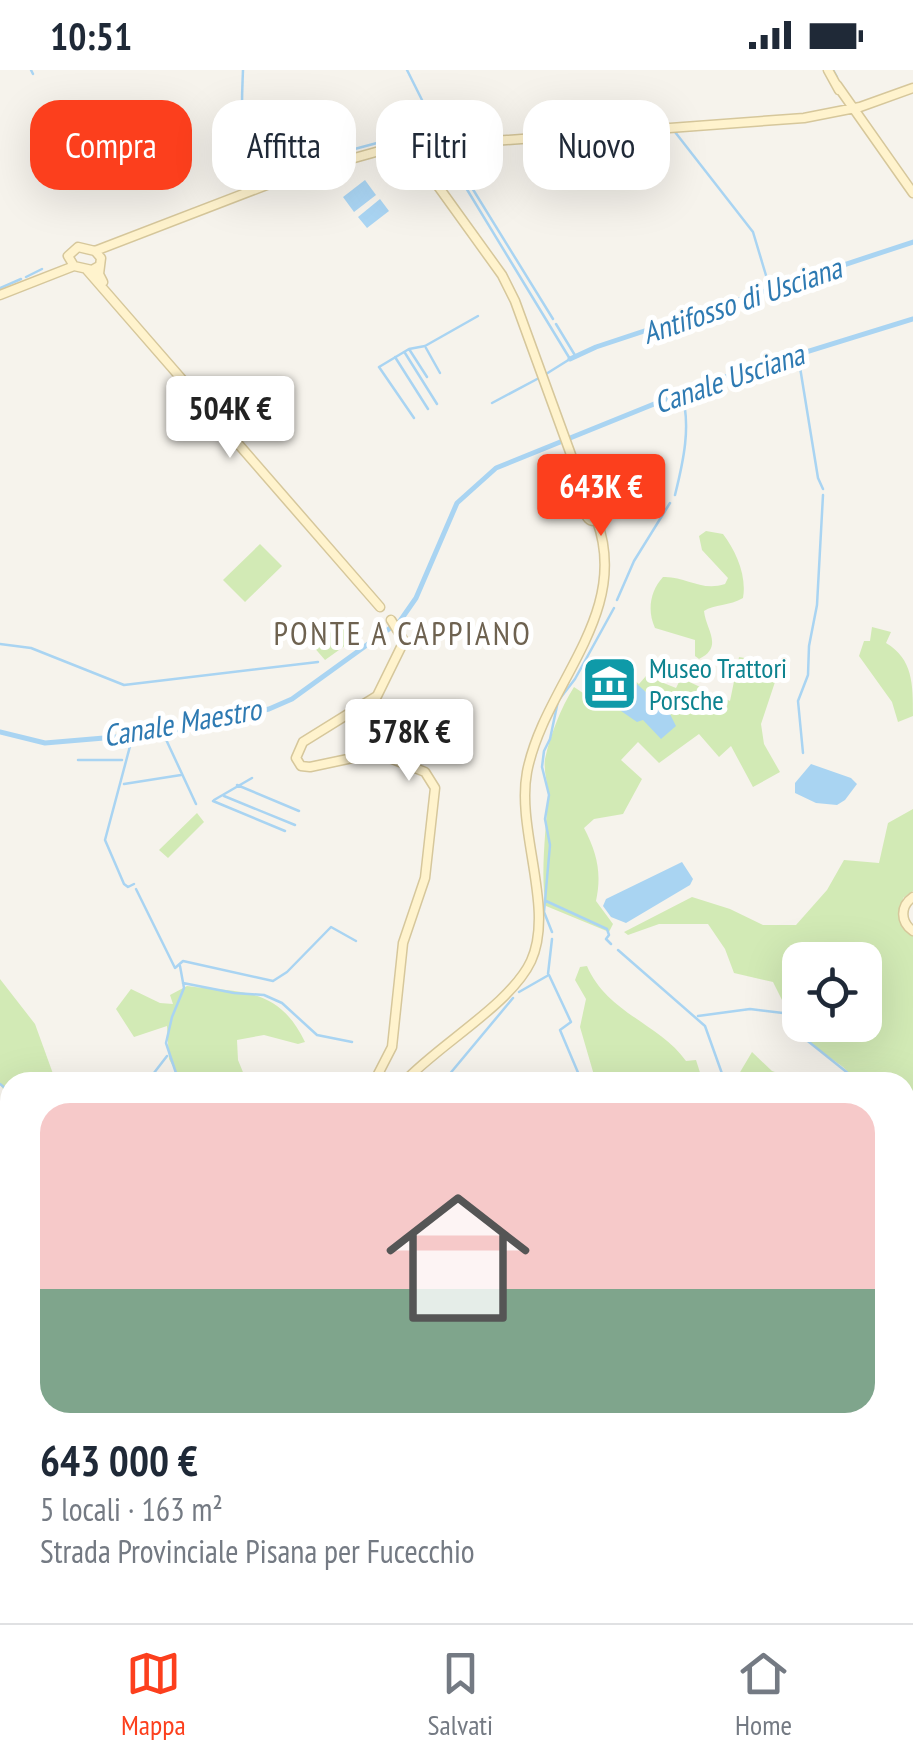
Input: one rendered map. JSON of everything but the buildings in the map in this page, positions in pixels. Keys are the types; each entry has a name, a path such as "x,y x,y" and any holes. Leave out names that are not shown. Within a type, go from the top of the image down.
{"main road":[{"path":"828,70 913,192"},
{"path":"852,107 911,86"},
{"path":"503,139 792,118 875,103 911,86"},
{"path":"829,112 838,100 838,87"},
{"path":"862,122 875,103"},
{"path":"829,112 862,122"},
{"path":"86,269 121,244 290,176 376,154"},
{"path":"415,1072 512,988 532,958 538,922 526,815 526,774 534,746 600,602 605,569 596,521 589,520 590,508 576,467 502,276 440,190"},
{"path":"0,295 71,262 74,248 98,259 108,292"},
{"path":"71,262 86,269 108,292 380,607"},
{"path":"379,1072 392,1047 403,943 424,883 435,788 432,778 418,767 382,755 310,767 302,766 296,758 303,742 377,696 402,645 400,630 391,620"},
{"path":"913,898 906,904 903,916 913,930"}],"green space":[{"path":"706,531 723,534 728,541 739,564 744,590 743,598 704,611 712,644 699,659 695,656 695,640 655,628 651,608 655,588 663,577 708,586 725,584 728,578 702,550 699,536"},
{"path":"260,544 282,566 245,602 223,580"},
{"path":"346,622 360,635 325,660 312,645"},
{"path":"872,627 891,632 886,643 902,657 910,674 913,716 898,722 892,702 859,656 864,641 870,641"},
{"path":"739,657 781,664 761,724 764,744 780,772 753,787 731,746 719,757 699,734 659,763 638,742 621,760 642,779 623,814 594,819 584,828 597,863 596,901 613,924 609,932 546,906 545,759 556,722 574,687 598,703 601,691 590,680 595,673 605,678 615,664 639,684 646,676 676,688 681,678 730,701"},
{"path":"913,809 913,891 903,898 901,926 913,935 913,1072 848,1072 808,1042 882,1042 882,942 782,942 782,1000 773,982 734,973 725,949 708,924 659,924 628,935 624,932 692,897 763,925 796,925 827,890 844,860 879,863 888,823"},
{"path":"197,813 204,822 168,858 159,850"},
{"path":"587,966 607,995 662,1037 686,1061 696,1060 700,1072 593,1072 580,1027 586,999 575,980 580,967"},
{"path":"0,979 35,1024 52,1072 0,1072"},
{"path":"187,986 256,996 283,1011 305,1042 298,1044 264,1035 237,1040 243,1072 176,1072 169,1059 167,1026 134,1037 116,1009 131,989 160,1003 173,1004 170,995"},
{"path":"752,1052 775,1072 740,1072"}],"water":[{"path":"365,180 376,195 354,212 343,197"},
{"path":"380,199 389,211 367,228 358,217"},
{"path":"626,674 670,714 676,726 661,739 643,720 637,722 608,702"},
{"path":"811,764 851,778 857,784 837,805 816,803 795,793 795,783"},
{"path":"682,862 693,879 690,885 626,923 611,917 603,906 606,899"}],"waterway":[{"path":"31,70 33,74"},
{"path":"243,70 244,139 261,174 376,143"},
{"path":"407,70 422,100"},
{"path":"833,70 837,77"},
{"path":"675,132 753,232 768,282"},
{"path":"467,190 570,359 546,374"},
{"path":"473,190 553,319"},
{"name":"Antifosso di Usciana","path":"570,359 913,242"},
{"path":"26,277 42,269"},
{"path":"0,288 21,279"},
{"path":"414,418 379,367 478,316"},
{"name":"Canale Usciana","path":"0,732 45,743 163,733 269,709 292,699 400,621 416,598 457,503 496,468 706,383 913,319"},
{"path":"556,324 576,357"},
{"path":"426,348 440,373"},
{"path":"409,349 427,377"},
{"path":"405,353 437,404"},
{"path":"798,355 823,489"},
{"path":"395,357 428,409"},
{"path":"492,403 539,378"},
{"path":"675,495 686,430 681,392"},
{"path":"803,753 798,701 808,675 817,605 823,495"},
{"path":"617,600 634,561 670,503"},
{"path":"552,932 544,912 550,845 545,819 549,795 542,767 544,751 558,701 575,679 614,608"},
{"path":"0,644 31,648 124,685 318,662"},
{"name":"Canale Maestro","path":"163,733 196,804"},
{"name":"Canale Maestro","path":"133,735 105,840 124,884 134,884"},
{"name":"Canale Maestro","path":"78,760 122,760"},
{"path":"124,784 181,775"},
{"path":"214,800 252,778"},
{"path":"237,785 299,811"},
{"path":"224,796 295,825"},
{"path":"213,801 285,831"},
{"path":"136,889 175,968 183,961 273,981 331,927 356,941"},
{"path":"546,901 607,929 606,939 611,944"},
{"path":"548,974 552,939"},
{"path":"618,950 705,1026 721,1072"},
{"path":"176,1072 166,1043 184,988 180,966"},
{"path":"549,975 571,1022 560,1030 578,1072"},
{"path":"519,992 547,976"},
{"path":"183,983 264,995 282,1003 317,1035 352,1042"},
{"path":"451,1072 513,998"},
{"path":"698,1016 750,1009 782,1013"},
{"path":"809,1042 846,1072"},
{"path":"155,1072 167,1056"}],"place":[{"name":"Museo Trattori Porsche","path":"610,684"}],"district":[{"name":"PONTE A CAPPIANO","path":"403,634"}]}
